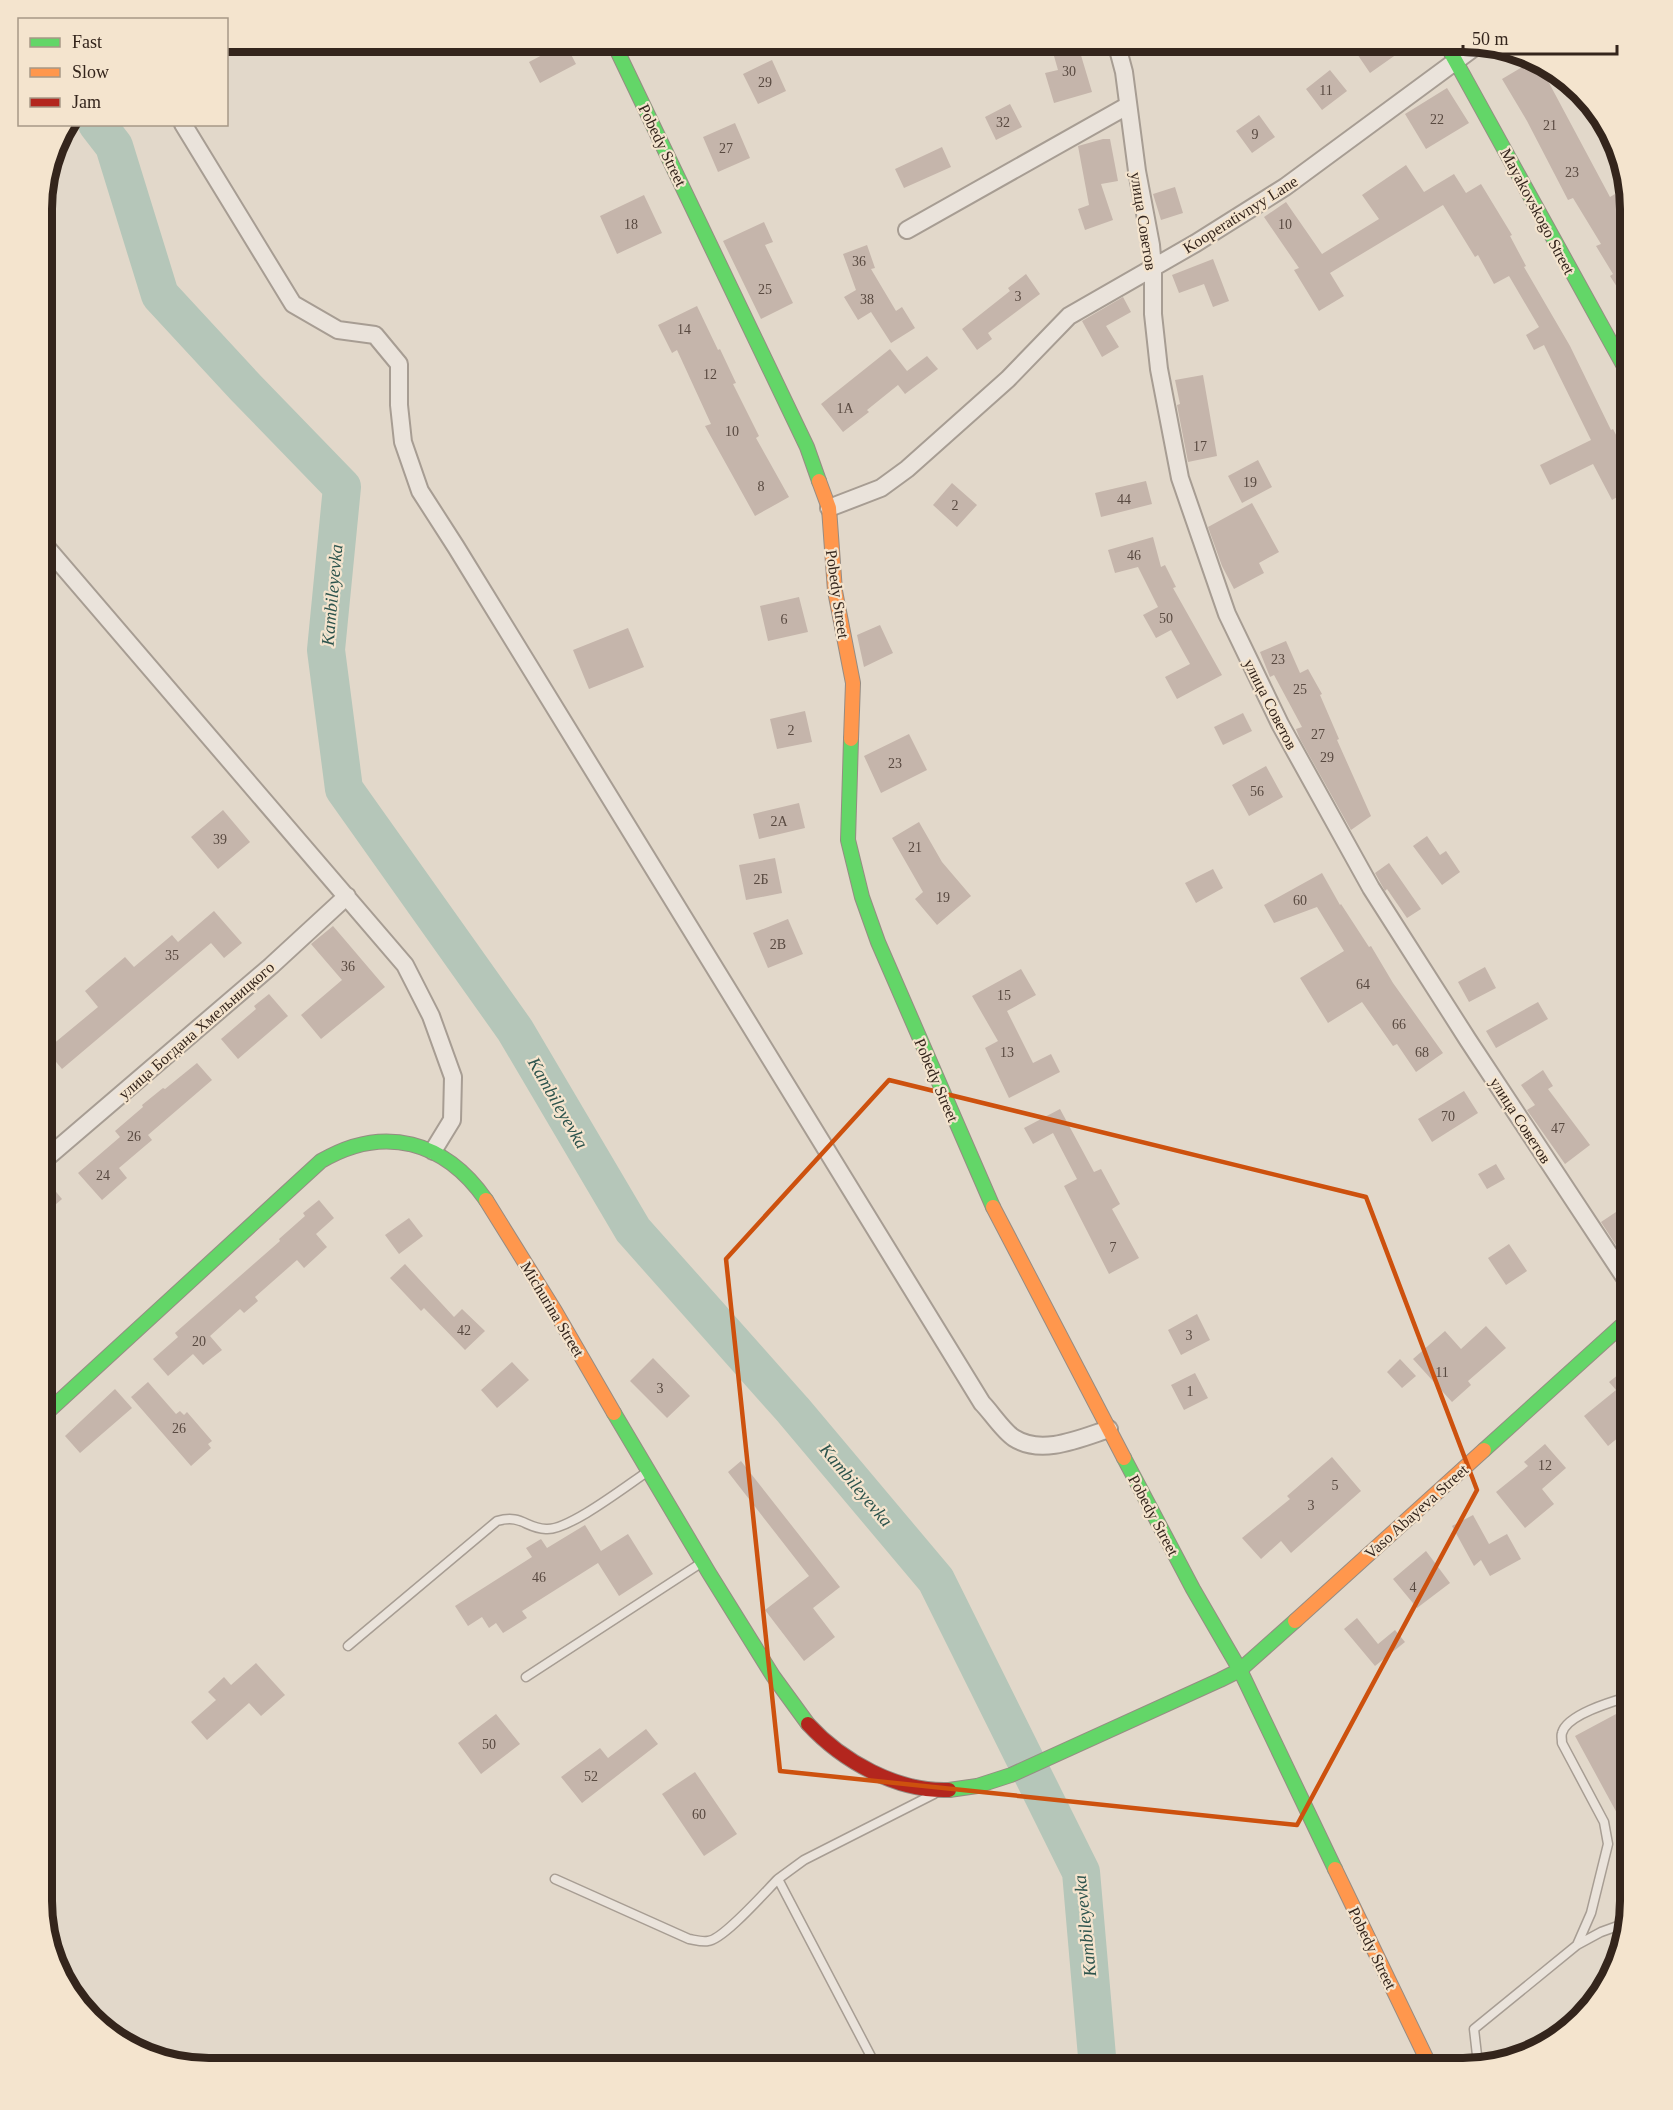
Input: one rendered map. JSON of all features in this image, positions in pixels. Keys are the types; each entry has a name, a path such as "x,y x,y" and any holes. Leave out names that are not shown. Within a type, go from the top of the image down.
{"street":[{"name":"Pobedy Street","path":"618,52 807,447 829,508 835,591 853,683 848,840 862,897 878,942 986,1195 1193,1589 1240,1670 1426,2058"},
{"name":"улица Советов","path":"1119,53 1124,72 1126,106 1153,267 1159,369 1180,478 1227,614 1280,724 1371,888 1468,1041 1620,1270"},
{"name":"Mayakovskogo Street","path":"1452,53 1620,359"},
{"name":"Kooperativnyy Lane","path":"829,508 881,488 907,469 1008,379 1069,316 1236,219 1285,187 1466,53"},
{"path":"907,230 1126,106"},
{"path":"184,126 293,304 338,330 375,334 399,364 399,405 403,442 420,491 982,1403 1014,1438 1035,1445 1064,1443 1109,1429"},
{"path":"53,555 405,965 431,1016 453,1077 452,1120 433,1151"},
{"name":"улица Богдана Хмельницкого","path":"52,1153 271,966 347,896"},
{"name":"Michurina Street","path":"52,1408 321,1161 344,1148 386,1140 433,1151 450,1161 478,1190 565,1326 701,1563 788,1698 817,1732 853,1761 883,1776 943,1790 963,1789 998,1779 1194,1693"},
{"name":"Vaso Abayeva Street","path":"1194,1693 1240,1670 1620,1327"}],"lane":[{"path":"348,1646 497,1521 509,1518 540,1528 558,1528 647,1472"},
{"path":"526,1677 701,1563"},
{"path":"1577,1945 1591,1913 1608,1844 1605,1822 1562,1743 1562,1732 1569,1723 1582,1715 1620,1700"},
{"path":"555,1880 689,1939 707,1942 728,1929 778,1879 804,1860 943,1790"},
{"path":"778,1879 872,2058"},
{"path":"1477,2057 1474,2029 1577,1945 1618,1926"}],"highlighted area":[{"path":"889,1080 1366,1197 1477,1490 1297,1825 780,1771 726,1259"}],"building":[{"path":"547,52 570,52 576,64 540,83 529,62"},
{"path":"1053,53 1080,53 1092,92 1054,103 1045,73 1058,70"},
{"path":"1356,53 1398,53 1370,73"},
{"path":"772,60 786,91 758,104 743,74"},
{"path":"1526,65 1551,79 1548,81 1610,197 1615,194 1620,202 1620,292 1610,276 1613,274 1596,246 1601,244 1573,198 1568,200 1527,121 1502,79"},
{"path":"1330,70 1347,91 1322,110 1306,89"},
{"path":"1447,88 1469,123 1426,149 1405,114"},
{"path":"1010,104 1022,127 996,140 985,117"},
{"path":"1259,115 1275,137 1252,153 1236,131"},
{"path":"735,123 750,158 718,172 703,137"},
{"path":"1110,139 1118,181 1101,184 1113,220 1085,230 1078,209 1089,205 1078,146"},
{"path":"942,147 951,167 904,188 895,169"},
{"path":"1406,165 1424,192 1454,174 1466,193 1481,184 1512,235 1510,236 1526,266 1524,267 1570,346 1611,430 1613,429 1620,443 1620,498 1619,496 1612,500 1593,464 1550,485 1540,465 1591,440 1544,345 1534,350 1526,335 1539,327 1509,276 1494,284 1478,255 1475,257 1443,205 1330,273 1344,296 1319,311 1294,270 1299,268 1264,217 1286,202 1322,254 1379,219 1362,195"},
{"path":"1175,187 1183,213 1161,220 1153,194"},
{"path":"644,195 662,233 617,254 600,216"},
{"path":"764,222 773,242 765,245 793,303 761,319 723,241"},
{"path":"867,245 875,268 871,269 896,311 902,307 915,328 891,343 871,312 858,320 844,297 856,290 843,254"},
{"path":"1213,259 1229,301 1213,307 1204,284 1179,293 1172,275"},
{"path":"1026,274 1040,294 988,333 992,339 977,350 962,329 1010,291 1008,288"},
{"path":"1123,297 1131,312 1106,326 1119,347 1102,357 1082,321"},
{"path":"697,306 736,383 733,384 759,436 756,438 789,497 755,516 705,426 711,424 677,350 672,353 658,325"},
{"path":"890,349 907,371 927,356 938,369 905,394 898,385 843,432 821,404"},
{"path":"1203,375 1217,456 1188,462 1177,405 1180,404 1175,380"},
{"path":"1258,460 1272,487 1242,503 1228,476"},
{"path":"1146,481 1152,504 1101,517 1095,493"},
{"path":"952,483 977,505 957,527 933,505"},
{"path":"1252,503 1279,552 1259,563 1264,573 1234,589 1222,566 1208,527"},
{"path":"1153,537 1161,567 1165,565 1176,587 1173,588 1222,675 1177,699 1165,677 1190,664 1171,630 1156,638 1143,615 1158,607 1138,567 1115,573 1108,550"},
{"path":"799,597 808,632 768,641 760,606"},
{"path":"880,625 893,653 864,667 857,635"},
{"path":"628,628 644,667 589,689 573,650"},
{"path":"1286,641 1300,673 1308,669 1322,694 1320,695 1339,739 1337,740 1371,816 1351,830 1300,739 1296,729 1302,727 1274,675 1270,677 1260,652"},
{"path":"805,711 812,742 777,749 770,719"},
{"path":"1243,713 1252,731 1223,745 1214,727"},
{"path":"909,734 927,770 881,793 864,756"},
{"path":"1266,766 1283,797 1249,816 1232,785"},
{"path":"799,803 805,828 759,839 753,814"},
{"path":"223,810 250,842 218,869 191,837"},
{"path":"919,822 942,862 971,896 937,925 915,899 923,892 892,838"},
{"path":"1427,836 1440,855 1446,851 1460,872 1442,885 1413,846"},
{"path":"775,858 782,893 746,900 739,865"},
{"path":"1389,863 1421,909 1407,918 1387,889 1385,891 1375,873"},
{"path":"1213,869 1223,888 1196,903 1185,883"},
{"path":"1322,873 1340,905 1369,947 1371,946 1393,983 1443,1053 1416,1072 1397,1044 1393,1046 1362,1002 1328,1023 1300,978 1344,951 1317,907 1274,923 1264,905"},
{"path":"214,911 242,943 224,958 211,943 62,1069 52,1058 53,1045 98,1007 85,991 125,957 134,967 172,935 178,942"},
{"path":"788,919 803,954 768,968 753,933"},
{"path":"333,926 385,987 321,1039 301,1015 342,980 311,944"},
{"path":"1485,967 1496,988 1469,1002 1458,982"},
{"path":"1021,969 1036,995 1007,1011 1033,1063 1051,1054 1060,1072 1009,1098 985,1048 998,1041 972,996"},
{"path":"269,994 288,1016 238,1059 221,1039 256,1009 254,1006"},
{"path":"1538,1002 1548,1019 1496,1048 1486,1031"},
{"path":"197,1063 212,1080 148,1135 152,1140 119,1168 127,1178 102,1200 78,1173 120,1137 115,1131 143,1107 142,1105"},
{"path":"1543,1070 1553,1086 1548,1089 1590,1145 1565,1164 1527,1110 1535,1105 1521,1085"},
{"path":"1464,1091 1478,1113 1432,1142 1418,1119"},
{"path":"1060,1109 1094,1172 1101,1169 1120,1204 1112,1209 1139,1258 1109,1274 1064,1186 1077,1179 1053,1133 1033,1144 1024,1128"},
{"path":"1496,1164 1505,1179 1487,1189 1478,1174"},
{"path":"52,1188 62,1199 52,1207"},
{"path":"319,1200 334,1218 316,1234 327,1247 304,1268 297,1260 255,1297 258,1301 244,1313 240,1309 210,1336 222,1350 203,1365 193,1354 168,1376 153,1359 178,1337 175,1333 280,1241 279,1239 305,1216 303,1213"},
{"path":"1620,1211 1620,1251 1601,1222"},
{"path":"409,1218 423,1236 399,1254 385,1235"},
{"path":"1509,1244 1527,1271 1506,1285 1488,1258"},
{"path":"405,1264 454,1317 462,1309 485,1331 465,1350 424,1308 421,1311 390,1278"},
{"path":"1197,1314 1210,1340 1181,1355 1168,1330"},
{"path":"1486,1326 1506,1348 1468,1381 1471,1385 1452,1402 1413,1359 1445,1331 1461,1349"},
{"path":"653,1358 690,1396 667,1418 630,1381"},
{"path":"1400,1359 1416,1376 1402,1388 1387,1372"},
{"path":"512,1362 529,1380 497,1408 481,1390"},
{"path":"1195,1373 1208,1398 1184,1410 1171,1385"},
{"path":"1620,1373 1620,1436 1608,1446 1584,1416 1616,1390 1609,1382"},
{"path":"148,1382 176,1414 180,1411 184,1415 187,1412 212,1441 208,1444 211,1448 191,1466 131,1397"},
{"path":"115,1389 132,1408 80,1453 65,1436"},
{"path":"1545,1444 1566,1468 1542,1489 1554,1504 1525,1528 1496,1492 1528,1466 1524,1462"},
{"path":"1332,1457 1361,1491 1291,1553 1281,1541 1261,1559 1242,1538 1290,1499 1287,1496"},
{"path":"741,1461 840,1587 813,1608 835,1637 804,1661 765,1610 809,1576 728,1472"},
{"path":"1473,1515 1489,1544 1507,1534 1521,1559 1490,1576 1481,1560 1474,1566 1452,1526"},
{"path":"585,1525 601,1551 628,1534 653,1574 619,1596 598,1563 522,1611 527,1618 503,1633 496,1623 489,1628 482,1617 468,1626 455,1606 532,1557 526,1548 541,1539 547,1548"},
{"path":"1426,1551 1450,1583 1417,1608 1393,1579"},
{"path":"1357,1618 1378,1644 1395,1630 1405,1642 1375,1666 1344,1629"},
{"path":"256,1663 285,1695 261,1716 249,1703 207,1740 191,1722 216,1700 208,1692 224,1677 231,1685"},
{"path":"1620,1712 1620,1819 1575,1736"},
{"path":"496,1714 520,1744 481,1774 458,1743"},
{"path":"646,1729 658,1744 582,1803 561,1777 600,1748 608,1758"},
{"path":"695,1772 737,1834 704,1856 662,1794"}],"waterway":[{"name":"Kambileyevka","path":"99,126 114,146 160,295 342,487 326,650 344,789 515,1030 633,1230 793,1410 936,1580 1081,1872 1097,2058"}],"traffic: fast":[{"path":"618,52 807,447 819,481"},
{"path":"1451,53 1620,359"},
{"path":"851,739 848,840 862,897 878,942 993,1207"},
{"path":"52,1408 321,1161 344,1150 368,1143 412,1144 452,1164 470,1180 486,1200"},
{"path":"1484,1450 1620,1327"},
{"path":"614,1413 773,1676 808,1724"},
{"path":"1124,1458 1193,1589 1240,1670 1335,1869"},
{"path":"949,1790 977,1786 1011,1775 1220,1680 1240,1670 1295,1621"}],"traffic: slow":[{"path":"819,481 829,508 835,591 853,683 851,739"},
{"path":"486,1200 555,1311 614,1413"},
{"path":"993,1207 1124,1458"},
{"path":"1295,1621 1484,1450"},
{"path":"1335,1869 1426,2058"}],"traffic: jam":[{"path":"808,1724 837,1750 872,1772 910,1786 949,1790"}]}
